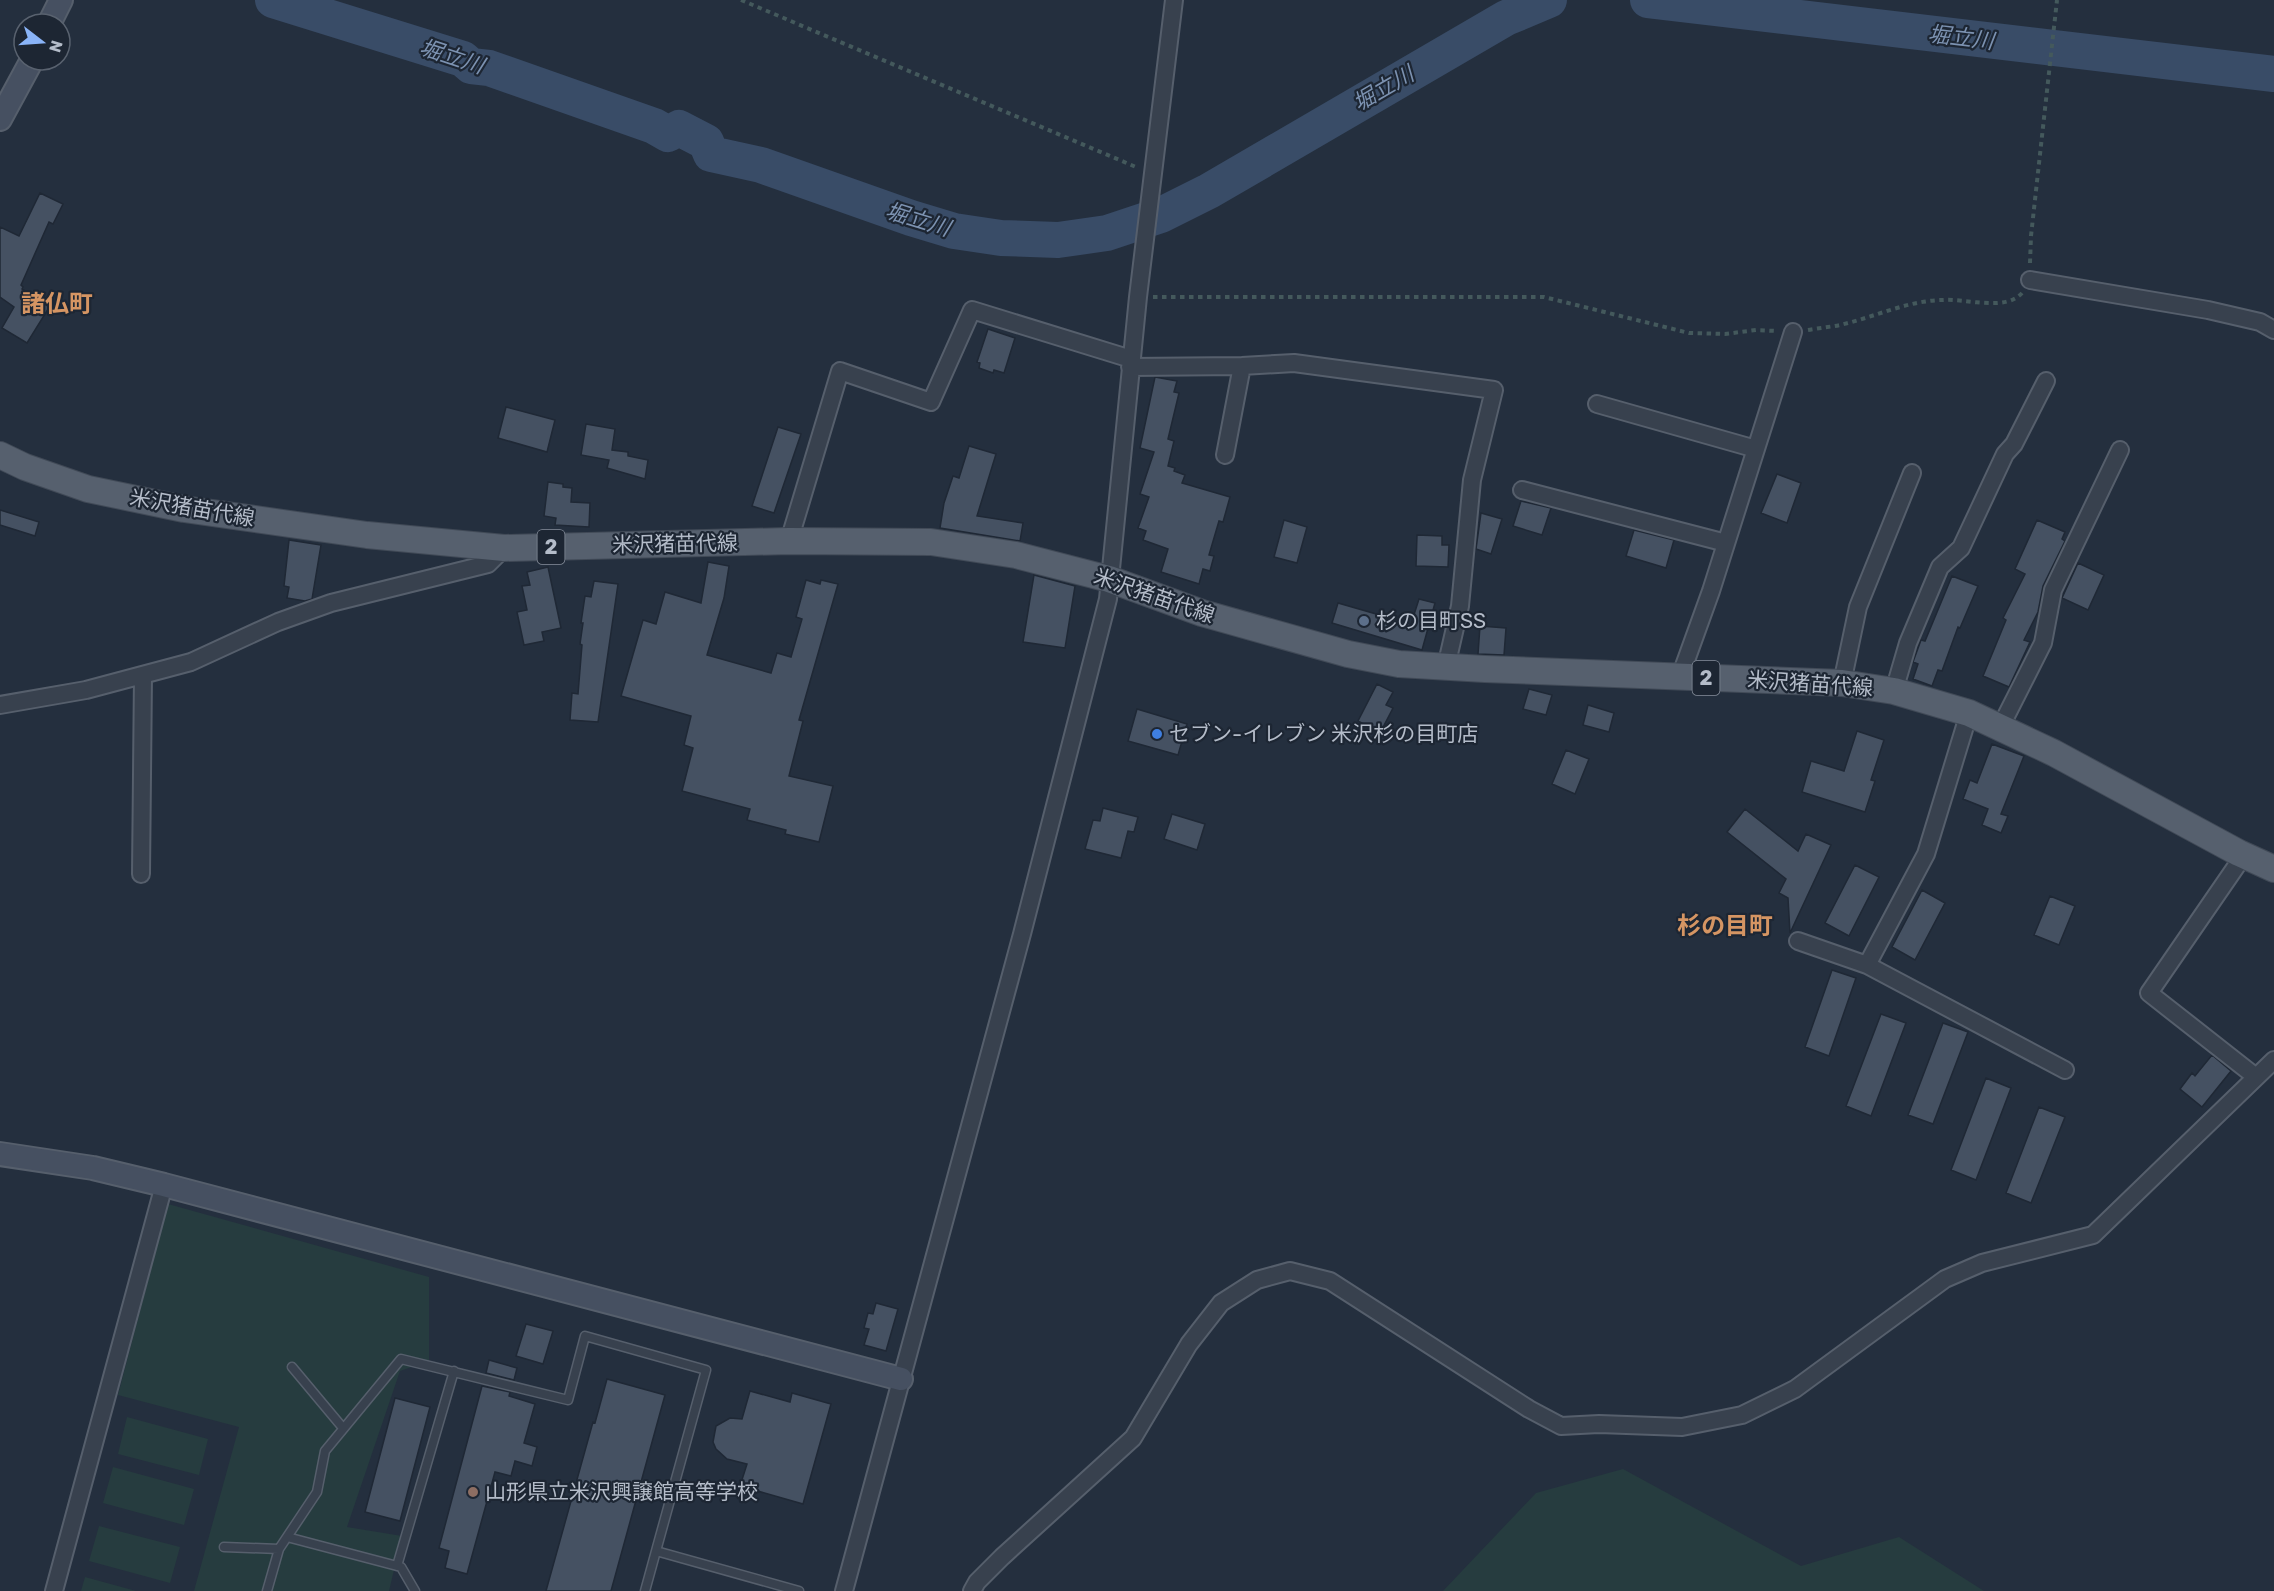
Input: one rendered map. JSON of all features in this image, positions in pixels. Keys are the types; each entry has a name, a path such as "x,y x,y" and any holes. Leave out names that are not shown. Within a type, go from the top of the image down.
{"main road":[{"name":"米沢猪苗代線","path":"0,455 25,467 88,489 184,510 367,535 504,548 789,541 931,542 1016,555 1109,579 1202,613 1348,654 1399,664 1842,683 1894,691 1969,713 2090,772 2274,869"}],"street":[{"path":"844,1591 1022,934 1108,599 1138,297 1174,0"},
{"path":"0,119 25,72"},
{"path":"2030,280 2208,310 2260,322 2274,330"},
{"path":"789,541 840,371 931,402 972,310 1131,363 1242,366 1294,363 1494,390 1472,480 1460,606 1446,667"},
{"path":"1680,677 1726,543 1793,332"},
{"path":"1225,455 1242,366"},
{"path":"1894,691 1908,643 1940,567 1961,548 2005,453 2014,444 2046,381"},
{"path":"1598,404 1756,449"},
{"path":"2000,728 2043,643 2053,590 2121,450"},
{"path":"1842,683 1858,607 1912,473"},
{"path":"1522,490 1726,543"},
{"path":"0,705 86,690 191,662 278,622 331,603 488,564 504,548"},
{"path":"141,874 143,675"},
{"path":"1867,965 1926,854 1969,713"},
{"path":"2244,855 2149,993 2256,1077"},
{"path":"1798,940 1867,965 2065,1070"},
{"path":"972,1591 977,1582 1002,1557 1133,1438 1189,1344 1221,1303 1257,1280 1290,1271 1330,1281 1529,1409 1561,1425 1682,1427 1742,1415 1795,1389 1944,1279 1982,1263 2093,1235 2274,1060"},
{"path":"0,1154 93,1168 164,1185 901,1379"},
{"path":"54,1591 164,1185"}],"lane":[{"path":"267,1591 279,1550 317,1492 325,1451 401,1359 568,1400 585,1336 706,1370 645,1591"},
{"path":"292,1367 343,1428"},
{"path":"397,1566 454,1371"},
{"path":"287,1537 401,1567 415,1591"},
{"path":"224,1547 279,1550"},
{"path":"656,1551 799,1591"}],"path":[{"path":"741,0 1152,174"},
{"path":"1138,297 1544,297 1689,333 1725,334 1756,330 1793,332 1840,325 1902,306 1943,299 1984,303 2006,302 2020,296 2030,280 2031,236 2056,0"}],"green space":[{"path":"168,1204 429,1277 429,1361 400,1371 347,1527 402,1536 389,1591 194,1591 239,1427 118,1395"},
{"path":"127,1417 208,1439 199,1475 118,1454"},
{"path":"113,1467 194,1489 184,1525 103,1503"},
{"path":"1623,1469 1801,1566 1899,1537 1984,1591 1443,1591 1536,1493"},
{"path":"99,1526 180,1547 170,1583 89,1561"},
{"path":"85,1577 136,1591 81,1591"}],"building":[{"path":"40,193 63,204 53,224 49,222 21,285 22,289 50,306 27,343 2,328 14,307 0,297 0,227 19,236"},
{"path":"988,329 1015,338 1004,373 994,370 993,373 979,368 980,363 977,362"},
{"path":"1155,377 1177,381 1174,392 1179,393 1168,439 1174,441 1168,466 1185,475 1182,483 1230,497 1223,522 1219,521 1209,555 1214,556 1210,571 1203,569 1199,584 1161,572 1168,549 1143,540 1146,531 1138,528 1149,497 1140,494 1154,452 1140,448"},
{"path":"506,407 555,420 547,452 498,438"},
{"path":"586,424 615,429 612,450 628,452 628,456 648,460 645,479 607,468 609,460 581,455"},
{"path":"778,427 801,434 774,513 752,506"},
{"path":"969,446 996,454 977,516 1023,523 1020,541 940,528 944,503 953,476 959,478"},
{"path":"1777,474 1801,483 1787,523 1761,513"},
{"path":"548,482 572,488 571,502 590,503 589,527 555,525 556,518 544,516"},
{"path":"1521,501 1551,508 1542,535 1513,526"},
{"path":"0,510 39,522 35,536 0,525"},
{"path":"1481,513 1502,519 1491,554 1476,549"},
{"path":"1284,520 1307,527 1297,563 1274,557"},
{"path":"2037,520 2065,532 2062,539 2065,541 2043,586 2038,612 2024,640 2030,642 2009,687 1983,676 2006,620 2003,618 2025,574 2015,569"},
{"path":"1634,530 1674,540 1666,568 1626,556"},
{"path":"1417,535 1442,536 1442,545 1449,545 1448,567 1416,566"},
{"path":"289,540 321,545 312,599 305,601 287,598 289,587 284,586"},
{"path":"708,562 729,566 724,598 707,655 771,673 777,653 791,657 802,619 796,617 806,580 820,584 821,580 838,584 799,720 803,721 789,776 833,786 819,842 785,834 786,830 747,820 750,809 682,791 693,748 684,745 691,716 621,696 643,620 656,624 665,592 701,603"},
{"path":"2078,563 2104,575 2088,610 2062,598"},
{"path":"548,567 561,628 542,632 544,641 524,645 517,612 527,610 522,586 530,585 527,572"},
{"path":"1034,575 1075,586 1065,648 1023,642"},
{"path":"1952,576 1978,586 1960,628 1958,627 1942,671 1938,670 1932,686 1913,679 1918,664 1913,662 1921,640 1925,641"},
{"path":"594,581 618,584 598,722 570,720 572,693 578,694 583,623 581,623 585,596 591,597"},
{"path":"1419,599 1435,603 1422,650 1332,623 1338,603 1411,624"},
{"path":"1480,626 1506,628 1504,655 1478,654"},
{"path":"1377,684 1393,692 1386,705 1393,708 1380,733 1358,721"},
{"path":"1529,689 1552,695 1546,715 1523,709"},
{"path":"1588,705 1614,713 1609,732 1583,725"},
{"name":"セブン-イレブン 米沢杉の目町店","path":"1137,709 1187,724 1178,755 1128,741"},
{"path":"1857,731 1884,740 1871,780 1875,781 1865,812 1802,792 1811,761 1844,771"},
{"path":"1992,744 2024,756 2001,814 2008,816 2001,833 1982,825 1988,809 1963,799 1970,780 1977,783"},
{"path":"1566,750 1589,759 1575,794 1552,784"},
{"path":"1103,808 1138,817 1134,832 1128,831 1121,858 1085,849 1093,820 1100,821"},
{"path":"1745,809 1798,851 1806,834 1831,845 1790,933 1788,898 1779,893 1786,879 1727,832"},
{"path":"1172,814 1205,824 1197,850 1164,839"},
{"path":"1855,865 1879,877 1849,936 1825,923"},
{"path":"1922,890 1945,903 1915,960 1892,947"},
{"path":"2050,896 2075,906 2059,945 2034,935"},
{"path":"1832,970 1856,978 1829,1056 1805,1047"},
{"path":"1881,1014 1906,1023 1871,1116 1846,1106"},
{"path":"1943,1023 1968,1032 1933,1124 1908,1115"},
{"path":"2212,1055 2231,1071 2202,1107 2180,1089 2192,1073 2195,1076"},
{"path":"1986,1078 2011,1088 1976,1180 1951,1170"},
{"path":"2039,1107 2065,1117 2031,1203 2006,1193"},
{"path":"876,1303 898,1309 886,1351 864,1345 869,1329 864,1328 868,1313 873,1314"},
{"path":"526,1324 553,1331 543,1364 516,1356"},
{"path":"489,1360 517,1368 514,1380 486,1373"},
{"path":"607,1379 665,1395 611,1591 546,1591 593,1422 595,1423"},
{"path":"482,1386 510,1392 509,1396 535,1404 524,1443 537,1447 532,1466 515,1461 511,1476 495,1472 467,1574 445,1568 449,1551 439,1548"},
{"path":"750,1391 790,1402 792,1393 831,1404 803,1504 740,1486 747,1464 727,1459 716,1449 713,1442 716,1426 730,1418 742,1419"},
{"path":"395,1398 430,1407 400,1521 365,1512"}],"waterway":[{"name":"堀立川","path":"273,0 463,59 471,66 489,68 654,126 668,134 679,128 706,142 711,154 761,165 911,218 954,231 1001,238 1058,240 1107,233 1161,215 1209,191 1506,18 1549,0"},
{"name":"堀立川","path":"1648,0 2274,74"}],"place":[{"name":"杉の目町SS","path":"1364,621"},
{"name":"セブン-イレブン 米沢杉の目町店","path":"1157,734"},
{"name":"山形県立米沢興譲館高等学校","path":"473,1492"}],"district":[{"name":"諸仏町","path":"57,304"},
{"name":"杉の目町","path":"1725,926"}]}
